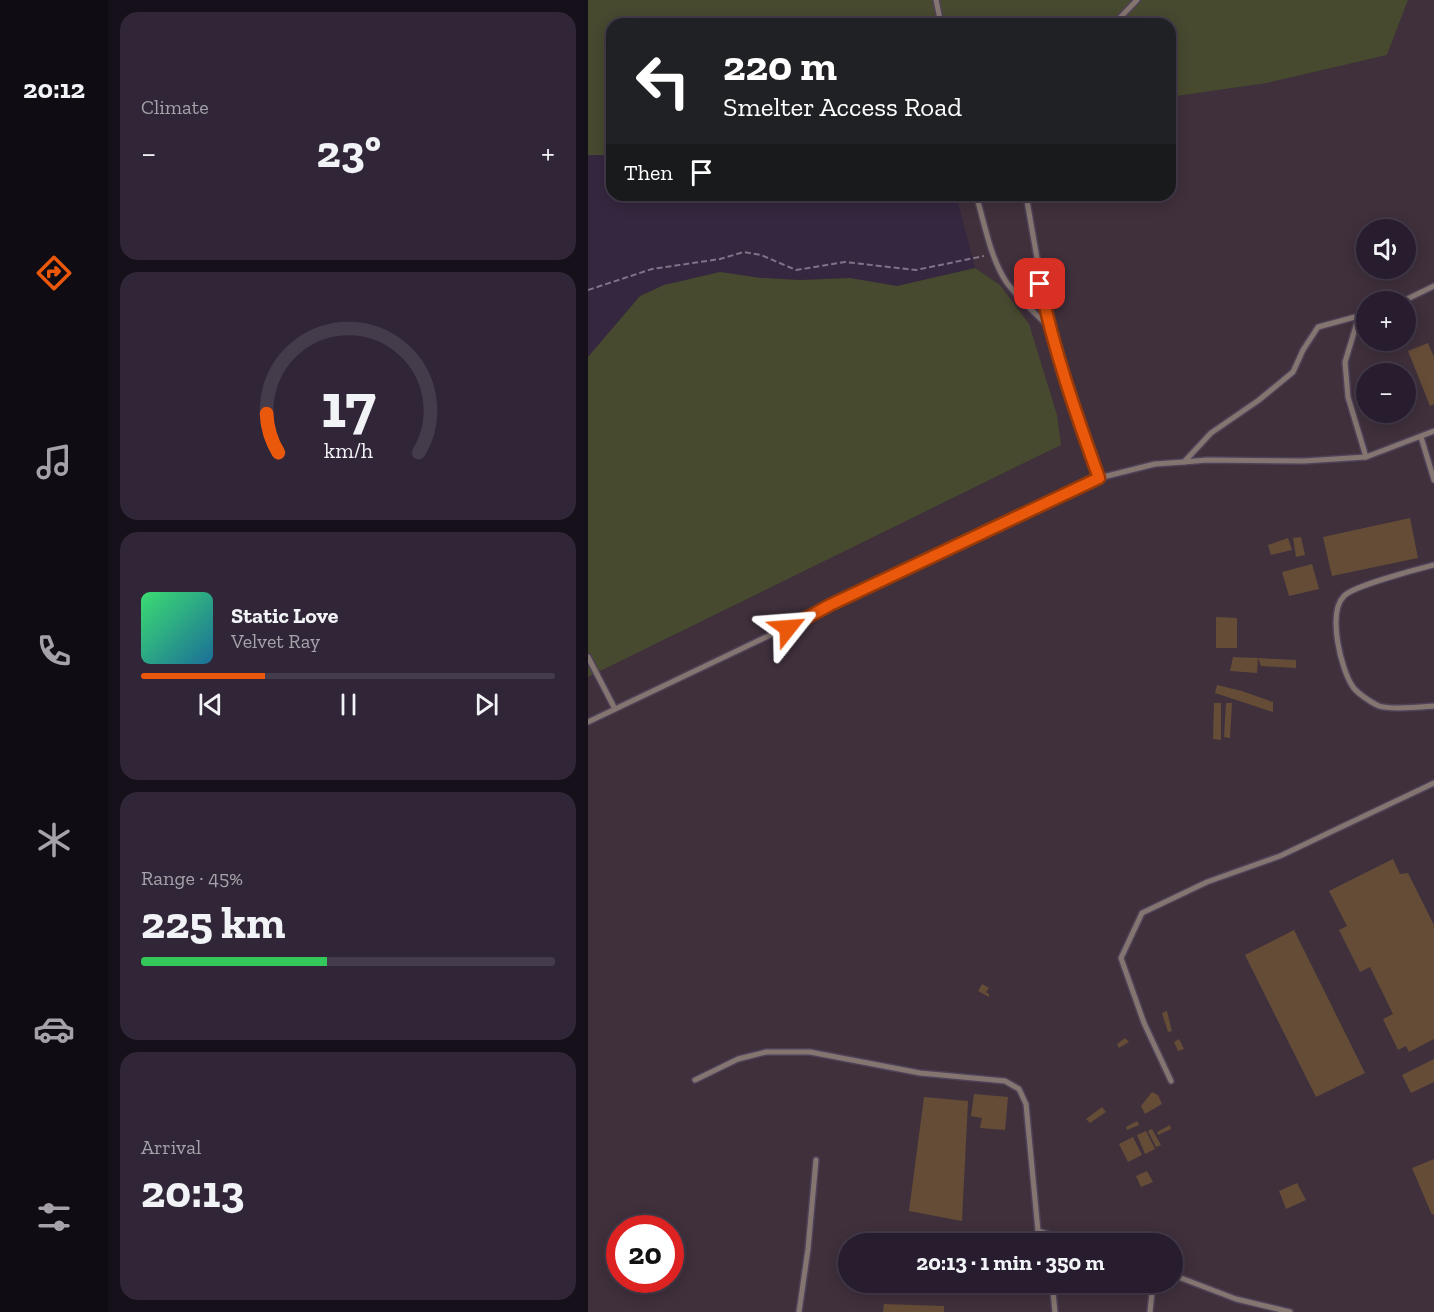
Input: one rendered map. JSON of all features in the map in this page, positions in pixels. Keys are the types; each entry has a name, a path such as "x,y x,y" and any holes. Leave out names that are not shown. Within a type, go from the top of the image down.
{"lane":[{"path":"936,0 940,18"},
{"path":"1120,18 1137,0"},
{"path":"978,201 993,254 1006,281 1049,327"},
{"path":"1027,201 1049,327 1099,478"},
{"path":"1416,295 1434,286"},
{"path":"1184,462 1211,433 1259,400 1293,372 1303,350 1318,327 1356,317"},
{"path":"1356,326 1345,362 1348,397 1366,458"},
{"path":"588,722 1099,478 1155,464 1207,460 1304,461 1366,458 1434,431"},
{"path":"1421,437 1433,468 1434,480"},
{"path":"1434,565 1356,589 1344,596 1337,607 1336,623 1342,664 1354,689 1379,706 1413,708 1434,706"},
{"path":"588,657 615,709"},
{"path":"1171,1081 1144,1023 1121,957 1142,913 1207,882 1280,855 1434,783"},
{"path":"695,1080 738,1059 766,1052 810,1052 920,1073 1005,1081 1019,1089 1026,1104 1038,1231 1044,1233"},
{"path":"799,1312 808,1249 816,1160"},
{"path":"1183,1279 1236,1299 1290,1312"},
{"path":"1053,1293 1055,1312"},
{"path":"1150,1312 1152,1293"}],"path":[{"path":"588,290 652,269 720,259 744,252 761,255 796,270 844,262 916,270 993,254"}],"shaded area":[{"path":"1408,0 1434,0 1434,1312 588,1312 588,677 1061,445 1000,285 975,268 958,201 1176,201 1176,96 1267,83 1387,55"}],"green space":[{"path":"588,0 1408,0 1387,55 1267,83 1176,96 1176,18 606,18 606,155 588,155"},
{"path":"975,268 1000,285 1029,324 1057,415 1061,445 588,677 588,357 640,296 664,285 720,272 761,278 800,280 850,278 897,286"}],"building":[{"path":"1428,343 1434,357 1434,404 1430,406 1416,371 1416,363 1413,363 1408,351 1416,351 1416,348"},
{"path":"1410,518 1418,558 1332,576 1323,537"},
{"path":"1301,537 1305,555 1296,557 1293,538"},
{"path":"1288,538 1292,550 1271,555 1268,545"},
{"path":"1312,564 1319,589 1289,596 1282,572"},
{"path":"1216,617 1237,618 1237,648 1216,648"},
{"path":"1233,657 1258,658 1257,673 1230,671"},
{"path":"1258,658 1296,660 1296,668 1261,666"},
{"path":"1217,685 1273,702 1273,712 1215,693"},
{"path":"1214,703 1221,703 1221,740 1213,739"},
{"path":"1226,703 1232,703 1230,738 1224,737"},
{"path":"1393,859 1400,874 1408,873 1434,925 1434,1039 1409,1052 1406,1046 1398,1050 1383,1019 1393,1014 1370,967 1360,972 1339,930 1347,926 1329,891"},
{"path":"1294,930 1365,1073 1316,1097 1245,955"},
{"path":"982,984 989,988 986,992 989,997 978,991"},
{"path":"1167,1011 1172,1031 1168,1032 1162,1013"},
{"path":"1125,1038 1129,1042 1119,1048 1117,1044"},
{"path":"1179,1039 1184,1049 1178,1051 1174,1042"},
{"path":"1434,1059 1434,1082 1411,1093 1402,1075"},
{"path":"1152,1092 1158,1095 1162,1104 1145,1114 1141,1106"},
{"path":"974,1094 1008,1097 1005,1130 980,1128 982,1118 971,1116"},
{"path":"924,1097 968,1101 962,1221 909,1211"},
{"path":"1102,1107 1106,1112 1090,1123 1086,1119"},
{"path":"1137,1121 1139,1125 1127,1130 1126,1127"},
{"path":"1170,1125 1171,1129 1158,1135 1157,1132"},
{"path":"1152,1129 1161,1145 1156,1147 1148,1131"},
{"path":"1146,1131 1155,1149 1145,1154 1137,1135"},
{"path":"1133,1137 1142,1155 1128,1162 1119,1144"},
{"path":"1434,1159 1434,1214 1432,1215 1412,1168"},
{"path":"1147,1171 1153,1182 1141,1187 1136,1176"},
{"path":"1297,1183 1306,1200 1286,1209 1279,1191"},
{"path":"884,1304 944,1306 944,1312 883,1312"}],"route":[{"path":"788,628 830,605 1099,478 1067,387 1049,327 1040,284"}]}
